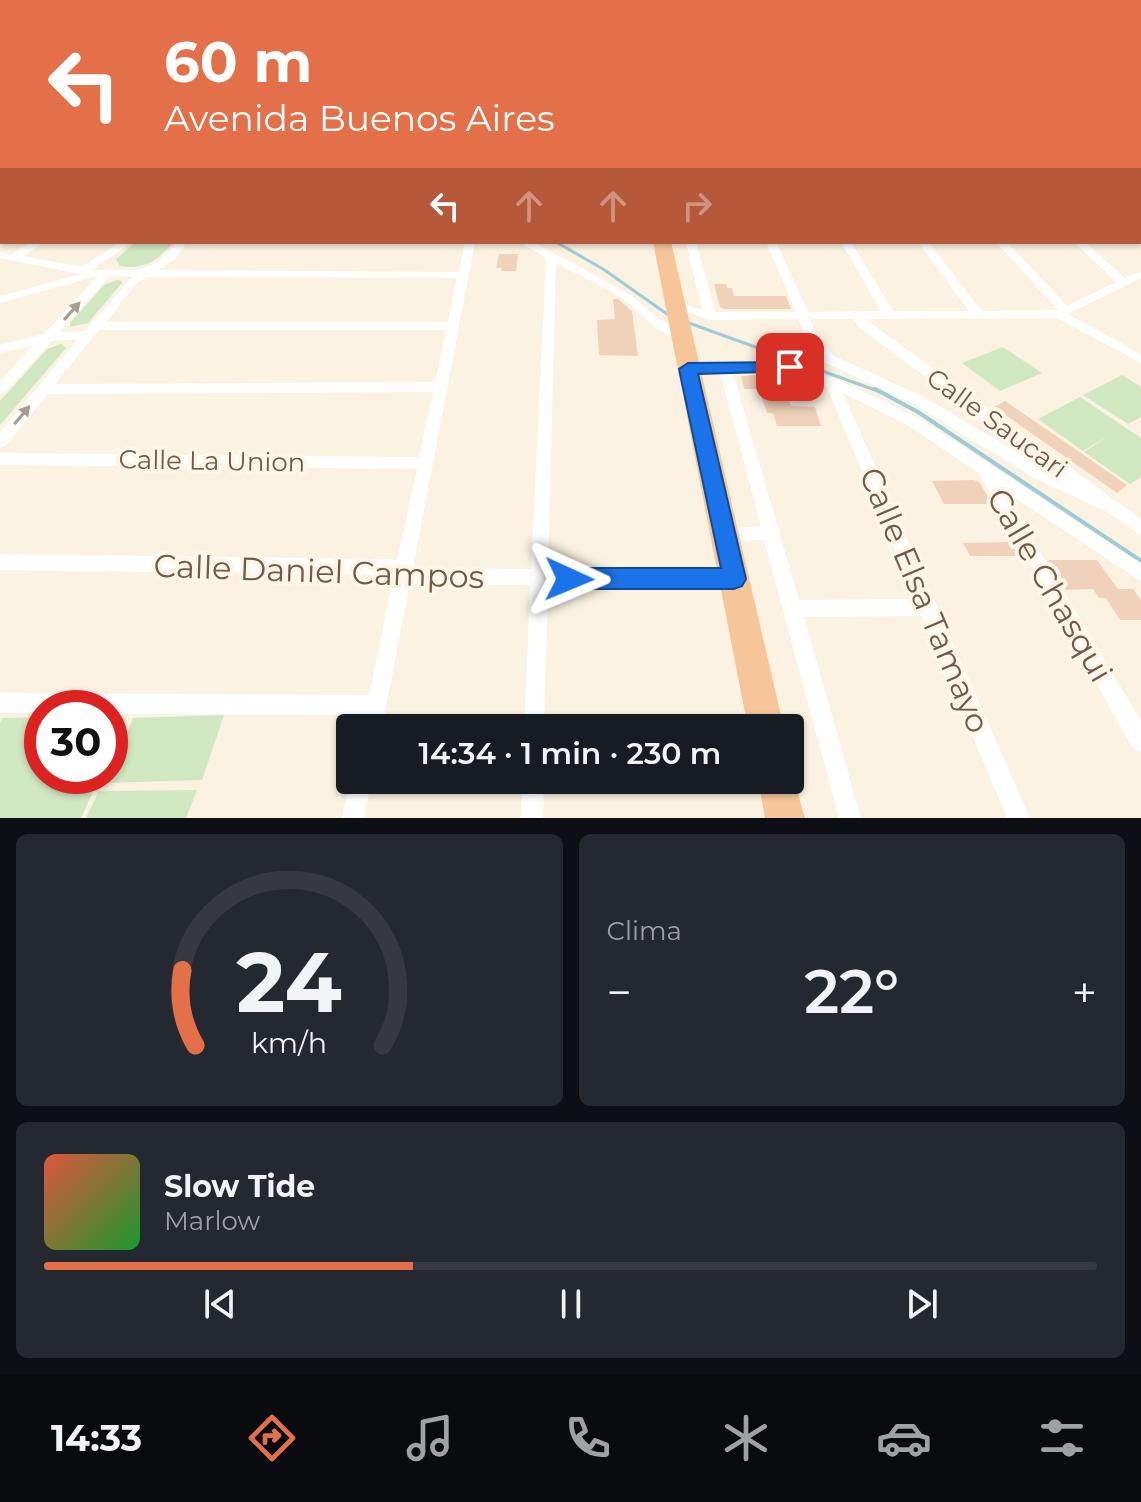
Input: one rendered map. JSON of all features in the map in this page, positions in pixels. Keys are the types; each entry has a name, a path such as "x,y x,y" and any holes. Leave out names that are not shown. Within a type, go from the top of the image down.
{"highway":[{"path":"662,244 763,714"},
{"path":"780,794 785,818"}],"street":[{"path":"13,258 36,244"},
{"path":"83,271 124,244"},
{"path":"0,442 134,280 171,257 181,244"},
{"path":"374,714 470,244"},
{"path":"528,244 627,297 650,318 1062,312 1141,274"},
{"path":"692,244 710,316"},
{"path":"772,244 804,316 804,324 829,359 928,405 1065,489 1111,506"},
{"path":"847,244 889,315"},
{"path":"925,244 978,314"},
{"path":"1003,244 1062,312 1141,359"},
{"path":"1081,244 1123,282"},
{"path":"0,258 83,271 142,275 463,275"},
{"path":"534,714 551,258"},
{"path":"0,300 102,273"},
{"path":"0,389 102,273"},
{"name":"Calle Saucari","path":"856,315 864,325 1141,527"},
{"path":"0,349 48,337 91,331 452,326"},
{"path":"688,369 790,367 831,382 914,422 1141,573"},
{"path":"725,368 850,818"},
{"name":"Calle Elsa Tamayo","path":"831,382 1019,818"},
{"path":"44,389 440,387"},
{"name":"Calle La Union","path":"0,459 425,463"},
{"name":"Calle Chasqui","path":"983,470 1141,741"},
{"path":"725,534 769,533"},
{"name":"Calle Daniel Campos","path":"0,562 392,567 402,576 734,579"},
{"path":"792,609 927,607"},
{"path":"0,703 376,705"},
{"path":"353,818 358,794"},
{"path":"532,818 533,794"}],"green space":[{"path":"134,244 171,244 144,265 120,266 116,259"},
{"path":"122,281 121,284 88,323 70,327 70,323 104,285"},
{"path":"61,344 66,348 0,425 0,401 47,349"},
{"path":"1003,347 1042,373 1000,391 962,363"},
{"path":"1122,375 1141,387 1141,417 1128,424 1083,395"},
{"path":"1080,397 1141,438 1141,477 1130,484 1084,452 1110,435 1083,451 1038,419"},
{"path":"224,715 202,780 128,782 128,731 133,718"},
{"path":"24,717 24,794 92,794 81,818 0,818 0,722 3,718"},
{"path":"197,790 186,818 86,818 98,794 128,794 128,791"}],"building":[{"path":"499,254 518,254 516,271 496,268"},
{"path":"714,284 726,284 727,288 732,288 734,296 786,296 791,309 724,309 720,307"},
{"path":"613,299 618,299 632,311 638,356 599,355 597,320 615,319"},
{"path":"780,374 791,406 815,407 821,426 777,426 773,413 767,413 759,389 744,389 741,376"},
{"path":"1005,401 1127,485 1117,493 994,407"},
{"path":"974,480 980,483 992,504 944,504 932,481"},
{"path":"1013,542 1021,556 970,556 963,543"},
{"path":"1048,560 1097,560 1118,589 1133,589 1141,600 1141,620 1120,620 1106,598 1099,598 1093,589 1066,590"}],"waterway":[{"path":"559,244 603,269 670,316"},
{"path":"686,322 878,391"},
{"path":"875,389 918,412 1141,561"}],"route":[{"path":"569,579 734,579 688,369 790,367"}]}
